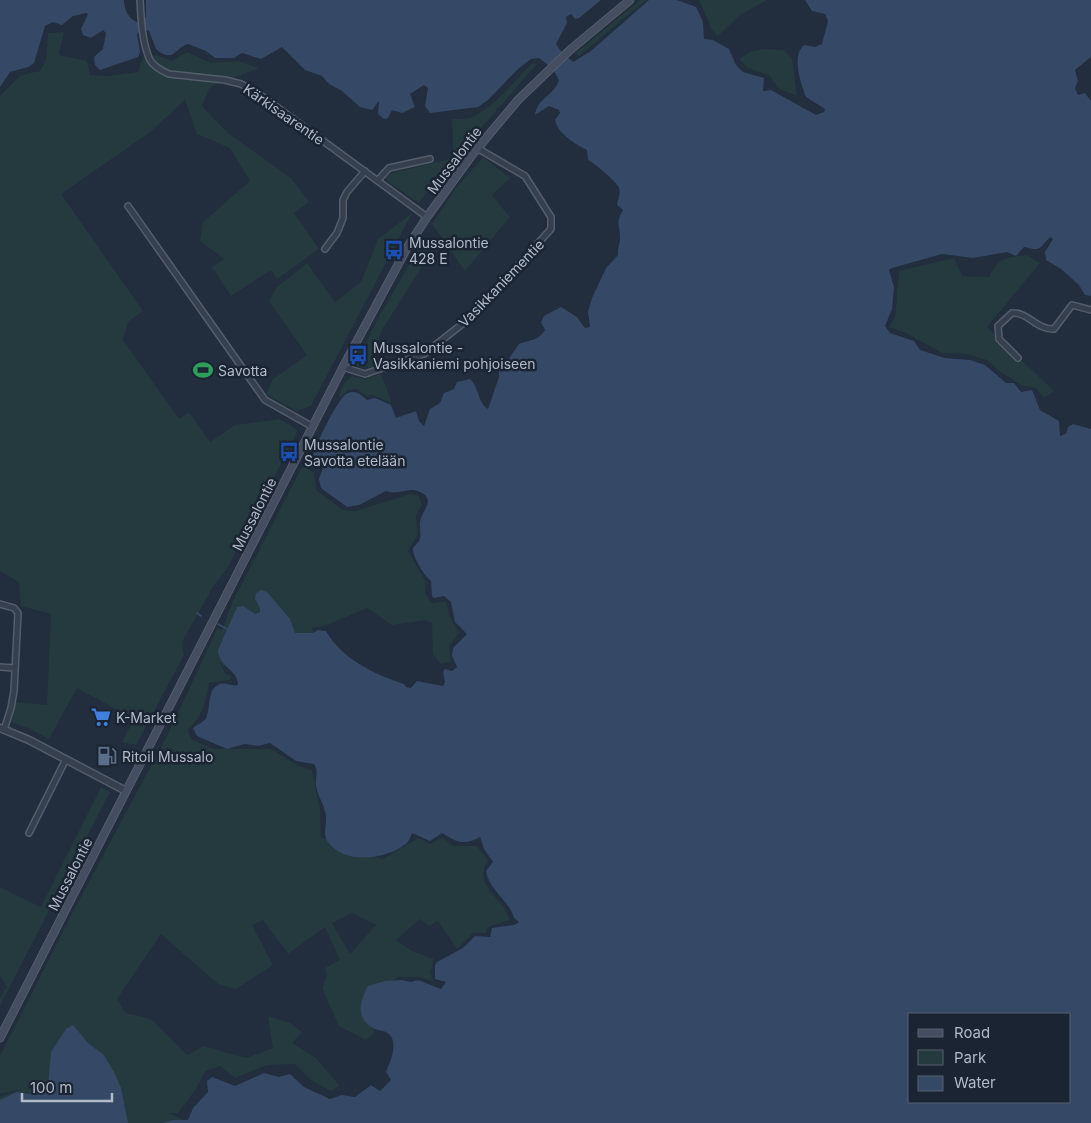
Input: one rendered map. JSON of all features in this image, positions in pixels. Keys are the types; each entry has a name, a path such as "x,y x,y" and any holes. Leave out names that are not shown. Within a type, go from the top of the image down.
{"main road":[{"name":"Mussalontie","path":"0,1038 343,367 385,287 427,217 477,148 518,100 570,50 630,0"}],"street":[{"name":"Kärkisaarentie","path":"140,0 140,15 150,60 160,70 169,74 241,84 259,94 427,217"},
{"name":"Vasikkaniementie","path":"343,367 365,374 424,354 470,318 551,229 551,217 526,176 477,148"},
{"path":"378,180 389,168 430,159"},
{"path":"325,249 337,233 343,218 343,200 347,192 365,172"},
{"path":"128,206 265,400 313,427"},
{"path":"1018,358 999,339 998,326 1012,313 1019,312 1045,330 1054,329 1072,306 1091,310"},
{"path":"0,604 14,608 18,613 12,708 2,729 30,740 126,791"},
{"path":"0,667 14,668"},
{"path":"29,833 66,759"}],"green space":[{"path":"640,0 646,0 579,56 576,53"},
{"path":"699,0 767,0 740,15 718,36 712,30"},
{"path":"64,32 59,55 87,61 90,75 107,76 138,72 143,57 156,55 172,61 187,52 211,63 238,61 259,68 210,87 202,106 228,133 292,179 309,202 294,213 319,249 277,279 271,270 231,296 212,267 224,259 200,241 203,222 250,181 230,148 197,134 185,100 149,133 61,194 143,311 128,322 123,340 179,419 189,412 210,442 235,425 280,419 298,430 228,567 213,587 182,642 184,655 136,745 122,742 134,719 77,688 49,739 11,722 15,702 47,705 51,614 21,606 19,582 0,571 0,96 21,75 40,71 46,60 48,33"},
{"path":"764,49 784,50 792,58 797,96 779,89 769,75 748,68 739,59 750,52"},
{"path":"532,63 537,64 441,174 419,203 388,182 385,177 393,173 450,159 453,149 452,119 468,118 480,113 504,93"},
{"path":"483,157 510,178 492,195 510,217 465,271 432,224 456,188"},
{"path":"412,213 311,406 296,411 266,394 273,379 307,355 269,301 276,288 307,263 335,302 361,282 378,239"},
{"path":"422,242 429,246 430,254 382,330 374,353 378,368 355,366 376,322"},
{"path":"1027,255 1040,263 987,327 1054,391 1044,398 1036,388 1023,386 999,371 987,360 967,354 942,353 906,333 889,327 895,317 899,271 954,258 962,276 989,277 996,265 1004,259"},
{"path":"381,374 392,403 372,395 366,396 357,389 348,390 341,397 338,396 345,382 352,376 364,379"},
{"path":"303,465 314,473 316,490 343,510 355,511 410,494 419,496 422,505 416,516 418,534 408,551 426,582 425,593 431,603 446,601 450,617 459,633 449,646 451,662 441,664 433,654 432,623 426,620 392,625 367,608 324,626 311,628 316,635 234,629 224,667 219,661 225,673 232,676 229,680 209,683 203,708 188,730 191,739 214,749 271,749 299,766 312,770 320,810 321,838 346,843 358,852 383,859 418,838 430,844 442,837 453,846 477,846 488,860 484,869 486,885 501,904 510,920 488,927 486,933 473,933 457,949 438,921 429,926 420,919 396,940 412,951 434,959 430,973 434,982 419,977 399,977 384,986 373,1020 374,1034 366,1040 339,1026 322,988 327,976 325,968 340,960 325,927 288,954 263,920 252,925 273,965 236,989 218,984 161,934 117,999 126,1013 151,1019 187,1055 204,1046 246,1058 273,1048 268,1016 290,1023 302,1032 292,1043 316,1058 340,1086 330,1091 311,1080 295,1064 267,1065 235,1078 220,1066 205,1071 196,1089 178,1113 169,1113 185,1121 184,1123 0,1123 0,1097 21,1089 0,1094 0,1056 73,912 170,730 217,629 222,630 233,601","holes":["352,913 376,925 350,954 332,923"]},
{"path":"101,787 110,792 0,1006 0,998 7,987 0,976 0,887 41,907"}],"water":[{"path":"0,0 124,0 128,14 132,20 139,23 146,17 146,0 601,0 579,18 575,19 571,14 566,17 567,23 556,44 573,62 591,51 649,0 677,0 696,7 703,22 704,39 713,40 729,49 736,65 743,72 764,78 763,91 771,90 816,115 824,112 825,109 806,97 798,70 798,56 804,45 815,47 822,44 828,21 825,14 812,11 805,0 1091,0 1091,57 1075,70 1078,81 1075,88 1078,95 1085,93 1091,101 1091,296 1085,295 1079,285 1061,269 1046,260 1045,252 1053,239 1050,237 1039,248 1024,247 1016,256 1007,252 973,258 942,254 892,268 889,270 894,287 892,309 885,326 890,333 914,341 920,350 945,358 970,360 985,365 1006,383 1014,383 1021,392 1032,390 1040,410 1059,421 1060,436 1066,434 1068,427 1073,424 1091,429 1091,1123 162,1123 173,1120 188,1120 193,1108 208,1092 207,1081 212,1077 235,1086 264,1073 279,1077 290,1074 304,1087 330,1099 342,1095 355,1097 371,1085 380,1091 391,1080 386,1072 393,1044 389,1034 375,1029 364,1020 361,1004 368,986 385,981 402,980 411,982 418,980 441,989 446,982 435,979 435,965 437,962 463,948 475,936 490,937 492,928 514,925 519,922 514,918 508,906 488,878 486,871 493,862 484,849 480,837 475,840 461,842 442,833 430,841 412,833 407,843 389,853 367,858 345,855 335,850 326,839 326,816 316,786 317,772 314,764 296,761 270,743 258,746 245,744 227,749 197,736 193,728 206,718 212,691 215,687 223,684 238,685 235,675 222,661 218,650 237,607 243,606 255,614 260,612 255,599 256,593 261,590 267,592 290,619 295,633 313,633 318,630 326,631 341,650 360,664 404,684 406,687 411,688 417,681 443,686 445,682 443,672 445,669 452,671 457,667 452,656 453,648 467,634 455,622 451,602 444,596 434,598 432,596 431,581 420,568 414,555 413,549 420,539 421,518 428,502 425,495 416,490 386,491 359,505 347,507 321,488 319,479 323,468 311,468 314,453 336,407 342,398 349,393 358,393 367,400 375,398 391,405 396,418 416,411 419,421 424,426 430,409 440,403 444,393 454,389 457,382 470,379 482,403 488,409 499,377 499,367 508,360 519,344 542,334 545,330 541,322 544,316 561,307 577,317 585,328 590,327 588,312 592,298 606,268 618,255 619,221 623,210 617,205 620,192 617,185 588,160 587,150 572,142 560,130 555,120 560,113 559,110 549,106 535,115 539,104 554,89 559,80 553,69 539,58 531,59 518,69 488,100 478,107 430,113 425,106 428,88 424,85 410,94 415,107 402,113 392,110 388,118 384,119 378,114 379,101 372,110 360,107 342,91 329,84 322,76 305,70 282,47 261,59 242,53 234,58 215,58 206,51 188,44 173,54 167,55 156,49 149,31 142,28 137,34 140,52 138,57 100,70 95,65 94,57 103,49 106,33 103,30 91,38 83,35 81,29 88,14 86,13 73,16 62,25 53,22 45,26 34,63 28,67 10,72 0,87"},
{"path":"73,1025 89,1044 103,1054 114,1072 121,1088 128,1123 0,1123 0,1100 17,1092 29,1094 44,1090 48,1086 51,1052 66,1029"}],"waterway":[{"path":"197,613 201,616"},
{"path":"218,624 227,629"}],"place":[{"name":"Mussalontie 428 E","path":"394,250"},
{"name":"Mussalontie - Vasikkaniemi pohjoiseen","path":"358,355"},
{"name":"Savotta","path":"203,370"},
{"name":"Mussalontie Savotta etelään","path":"289,452"},
{"name":"K-Market","path":"101,717"},
{"name":"Ritoil Mussalo","path":"107,756"}]}
